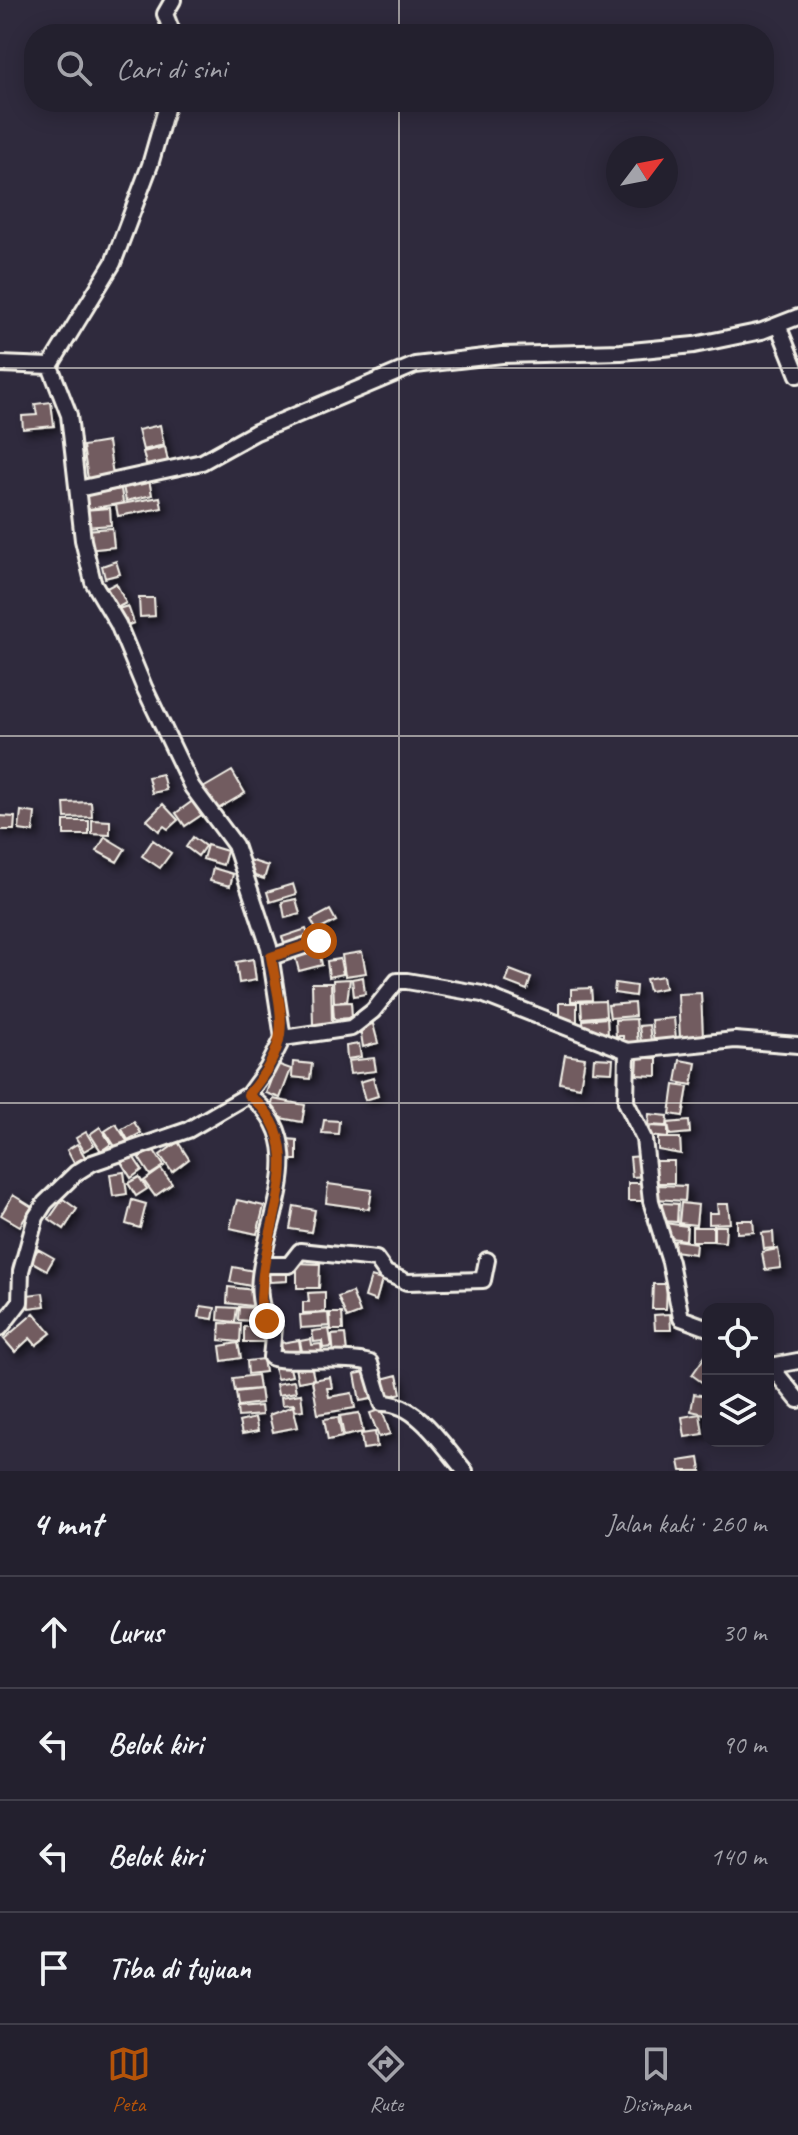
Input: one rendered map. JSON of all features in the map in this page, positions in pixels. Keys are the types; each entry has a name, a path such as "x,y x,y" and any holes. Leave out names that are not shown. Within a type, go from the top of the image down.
{"street":[{"path":"169,24 165,14 173,0"},
{"path":"50,366 113,263 150,165 165,112"},
{"path":"78,489 202,462 256,432 415,365 502,355 672,348 735,338 798,317"},
{"path":"778,325 798,375"},
{"path":"0,364 50,366"},
{"path":"0,1328 20,1302 21,1271 36,1217 45,1203 76,1173 92,1163 188,1130 248,1095 267,1069 283,1038 271,957 231,836 192,787 118,624 93,582 83,540 69,415 50,366"},
{"path":"271,957 319,941"},
{"path":"283,1038 351,1028 373,1011 397,981 407,981 482,994 627,1051 735,1040 798,1045"},
{"path":"627,1051 627,1108 644,1139 651,1201 681,1318 702,1326"},
{"path":"248,1095 262,1105 284,1149 263,1265 261,1310 274,1328 273,1358 354,1358 370,1363 382,1403 402,1407 415,1416 465,1471"},
{"path":"263,1265 289,1265 300,1251 358,1256 376,1259 386,1273 407,1282 483,1280 487,1260"},
{"path":"774,1364 798,1361"},
{"path":"774,1371 798,1400"}],"building":[{"path":"51,402 54,426 23,429 22,416 37,415 35,404"},
{"path":"160,425 164,445 143,450 138,430"},
{"path":"108,442 113,475 88,479 83,446"},
{"path":"165,447 169,467 148,472 143,452"},
{"path":"149,480 152,495 126,501 123,486"},
{"path":"121,489 123,503 84,510 82,495"},
{"path":"160,497 162,508 118,516 116,505"},
{"path":"110,508 111,525 85,527 84,510"},
{"path":"112,528 114,547 87,550 86,530"},
{"path":"116,561 120,574 105,578 102,566"},
{"path":"116,583 126,603 111,611 101,591"},
{"path":"139,598 154,598 155,616 140,617"},
{"path":"128,606 134,623 121,628 115,610"},
{"path":"232,771 245,793 216,810 203,788"},
{"path":"162,774 166,790 152,793 148,777"},
{"path":"194,800 203,814 185,826 176,813"},
{"path":"91,802 92,817 65,818 64,803"},
{"path":"163,804 178,820 168,829 164,826 159,831 147,820"},
{"path":"21,811 35,813 33,832 19,830"},
{"path":"0,816 15,817 14,830 0,830"},
{"path":"92,820 110,821 110,835 92,834"},
{"path":"64,821 89,821 89,835 64,835"},
{"path":"105,837 125,849 117,862 97,851"},
{"path":"193,837 205,846 198,856 186,847"},
{"path":"153,840 171,853 160,868 142,856"},
{"path":"207,845 227,851 223,865 203,859"},
{"path":"249,860 268,866 264,879 249,874"},
{"path":"213,868 233,874 230,886 210,881"},
{"path":"293,884 296,894 270,902 267,892"},
{"path":"296,899 300,914 285,918 282,902"},
{"path":"330,910 336,921 317,931 311,920"},
{"path":"306,929 310,940 286,948 282,937"},
{"path":"318,946 322,965 299,971 294,952"},
{"path":"362,952 366,973 345,976 342,955"},
{"path":"253,959 256,980 239,983 236,962"},
{"path":"340,959 343,974 329,977 327,961"},
{"path":"510,970 531,978 527,990 506,982"},
{"path":"663,976 665,988 649,991 646,979"},
{"path":"363,977 365,994 354,996 352,979"},
{"path":"350,979 347,1001 334,1002 333,980"},
{"path":"312,983 331,983 332,1024 313,1025"},
{"path":"615,983 636,986 635,996 614,993"},
{"path":"591,988 592,1000 571,1001 571,989"},
{"path":"701,993 703,1038 680,1038 678,994"},
{"path":"605,1001 606,1016 582,1018 581,1002"},
{"path":"351,1002 352,1018 334,1019 333,1003"},
{"path":"559,1003 577,1003 577,1023 559,1023"},
{"path":"634,1003 635,1016 610,1018 608,1005"},
{"path":"607,1018 608,1035 584,1033 583,1020"},
{"path":"674,1018 676,1040 654,1042 651,1020"},
{"path":"636,1019 638,1045 623,1046 623,1036 616,1036 615,1020"},
{"path":"373,1024 378,1043 363,1047 360,1027"},
{"path":"649,1025 651,1041 641,1042 639,1026"},
{"path":"359,1044 361,1057 347,1059 346,1046"},
{"path":"565,1055 585,1058 580,1087 560,1083"},
{"path":"374,1058 376,1071 350,1074 348,1061"},
{"path":"594,1058 613,1059 612,1072 593,1071"},
{"path":"638,1058 657,1058 657,1076 637,1075"},
{"path":"680,1060 696,1063 692,1085 676,1082"},
{"path":"293,1062 312,1064 310,1079 292,1077"},
{"path":"277,1064 291,1069 280,1098 266,1093"},
{"path":"373,1078 378,1096 365,1100 360,1082"},
{"path":"674,1085 688,1087 683,1116 670,1114"},
{"path":"273,1099 305,1105 302,1122 270,1116"},
{"path":"649,1114 668,1116 667,1126 648,1125"},
{"path":"324,1120 339,1121 338,1134 322,1133"},
{"path":"689,1121 690,1133 670,1135 668,1123"},
{"path":"134,1122 141,1133 128,1140 122,1129"},
{"path":"116,1124 127,1141 116,1148 105,1131"},
{"path":"650,1126 668,1127 668,1138 649,1136"},
{"path":"100,1127 111,1144 101,1151 90,1134"},
{"path":"86,1132 94,1145 84,1151 76,1138"},
{"path":"658,1138 680,1138 681,1154 658,1150"},
{"path":"287,1139 297,1140 297,1160 287,1160"},
{"path":"178,1142 189,1159 172,1172 160,1155"},
{"path":"77,1144 85,1157 74,1163 67,1150"},
{"path":"153,1149 164,1166 150,1175 139,1158"},
{"path":"132,1155 142,1170 131,1178 121,1162"},
{"path":"643,1156 645,1176 632,1177 630,1157"},
{"path":"654,1161 674,1161 674,1183 654,1183"},
{"path":"161,1169 172,1184 155,1196 144,1181"},
{"path":"124,1172 127,1194 113,1196 110,1174"},
{"path":"139,1177 147,1189 136,1196 128,1183"},
{"path":"628,1183 644,1183 644,1201 628,1201"},
{"path":"328,1184 372,1190 369,1209 326,1203"},
{"path":"657,1185 686,1186 685,1201 656,1199"},
{"path":"13,1195 32,1207 20,1226 1,1215"},
{"path":"63,1199 77,1209 64,1229 49,1219"},
{"path":"132,1200 146,1204 140,1228 126,1224"},
{"path":"237,1200 264,1206 257,1234 230,1228"},
{"path":"662,1203 678,1204 677,1222 661,1221"},
{"path":"681,1203 698,1205 696,1225 679,1223"},
{"path":"717,1204 728,1204 730,1223 709,1224 709,1213 718,1213"},
{"path":"294,1206 315,1210 311,1232 290,1229"},
{"path":"737,1220 753,1220 754,1232 737,1233"},
{"path":"664,1223 687,1226 686,1240 663,1237"},
{"path":"714,1226 726,1226 725,1242 714,1241"},
{"path":"692,1227 713,1227 713,1241 692,1241"},
{"path":"773,1232 774,1248 764,1249 762,1233"},
{"path":"675,1240 696,1243 695,1254 674,1251"},
{"path":"38,1249 54,1258 47,1270 31,1261"},
{"path":"778,1249 781,1268 765,1270 762,1252"},
{"path":"297,1263 320,1264 319,1288 297,1288"},
{"path":"233,1267 254,1271 251,1286 230,1282"},
{"path":"287,1269 287,1281 270,1282 269,1271"},
{"path":"371,1277 382,1280 376,1301 365,1297"},
{"path":"653,1284 667,1284 666,1309 652,1309"},
{"path":"228,1287 254,1290 252,1306 227,1303"},
{"path":"325,1292 325,1312 303,1313 303,1302 309,1302 308,1293"},
{"path":"352,1292 360,1313 347,1318 338,1297"},
{"path":"43,1293 45,1306 29,1308 27,1295"},
{"path":"201,1306 215,1308 213,1319 199,1317"},
{"path":"219,1307 237,1308 235,1322 218,1320"},
{"path":"239,1307 255,1308 254,1321 238,1320"},
{"path":"34,1313 51,1333 36,1345 30,1338 15,1352 4,1339"},
{"path":"328,1313 329,1326 301,1328 300,1315"},
{"path":"330,1313 342,1313 343,1330 331,1330"},
{"path":"670,1314 671,1330 655,1330 654,1315"},
{"path":"220,1323 241,1324 240,1342 219,1340"},
{"path":"244,1327 264,1327 263,1342 244,1342"},
{"path":"329,1329 332,1347 323,1348 322,1341 314,1342 312,1331"},
{"path":"345,1334 347,1354 334,1355 332,1335"},
{"path":"311,1339 312,1345 321,1344 322,1354 303,1356 300,1341"},
{"path":"299,1340 301,1353 283,1356 281,1343"},
{"path":"238,1343 241,1358 222,1361 220,1346"},
{"path":"263,1359 265,1372 248,1374 247,1361"},
{"path":"288,1360 292,1376 277,1379 273,1364"},
{"path":"310,1360 314,1379 298,1382 294,1362"},
{"path":"702,1361 702,1382 692,1375"},
{"path":"371,1371 376,1398 360,1401 355,1374"},
{"path":"257,1375 259,1389 235,1391 233,1378"},
{"path":"397,1375 401,1393 383,1398 378,1380"},
{"path":"330,1377 332,1388 327,1388 329,1397 352,1393 355,1408 318,1414 312,1380"},
{"path":"294,1381 296,1392 278,1395 276,1384"},
{"path":"260,1389 262,1403 238,1406 236,1392"},
{"path":"301,1394 303,1410 295,1411 294,1404 282,1405 281,1397"},
{"path":"694,1394 702,1395 702,1413 691,1411"},
{"path":"261,1406 262,1415 238,1417 237,1408"},
{"path":"293,1406 298,1427 273,1432 269,1415"},
{"path":"382,1409 390,1434 379,1437 370,1413"},
{"path":"359,1413 363,1432 344,1436 340,1416"},
{"path":"700,1414 702,1434 685,1437 682,1417"},
{"path":"338,1417 342,1437 328,1440 324,1419"},
{"path":"255,1418 258,1431 242,1434 239,1422"},
{"path":"375,1432 377,1447 363,1449 361,1434"},
{"path":"699,1458 701,1471 681,1471 679,1461"}],"route":[{"path":"267,1321 261,1310 263,1265 284,1149 262,1105 248,1095 267,1069 283,1038 271,957 319,941"}]}
